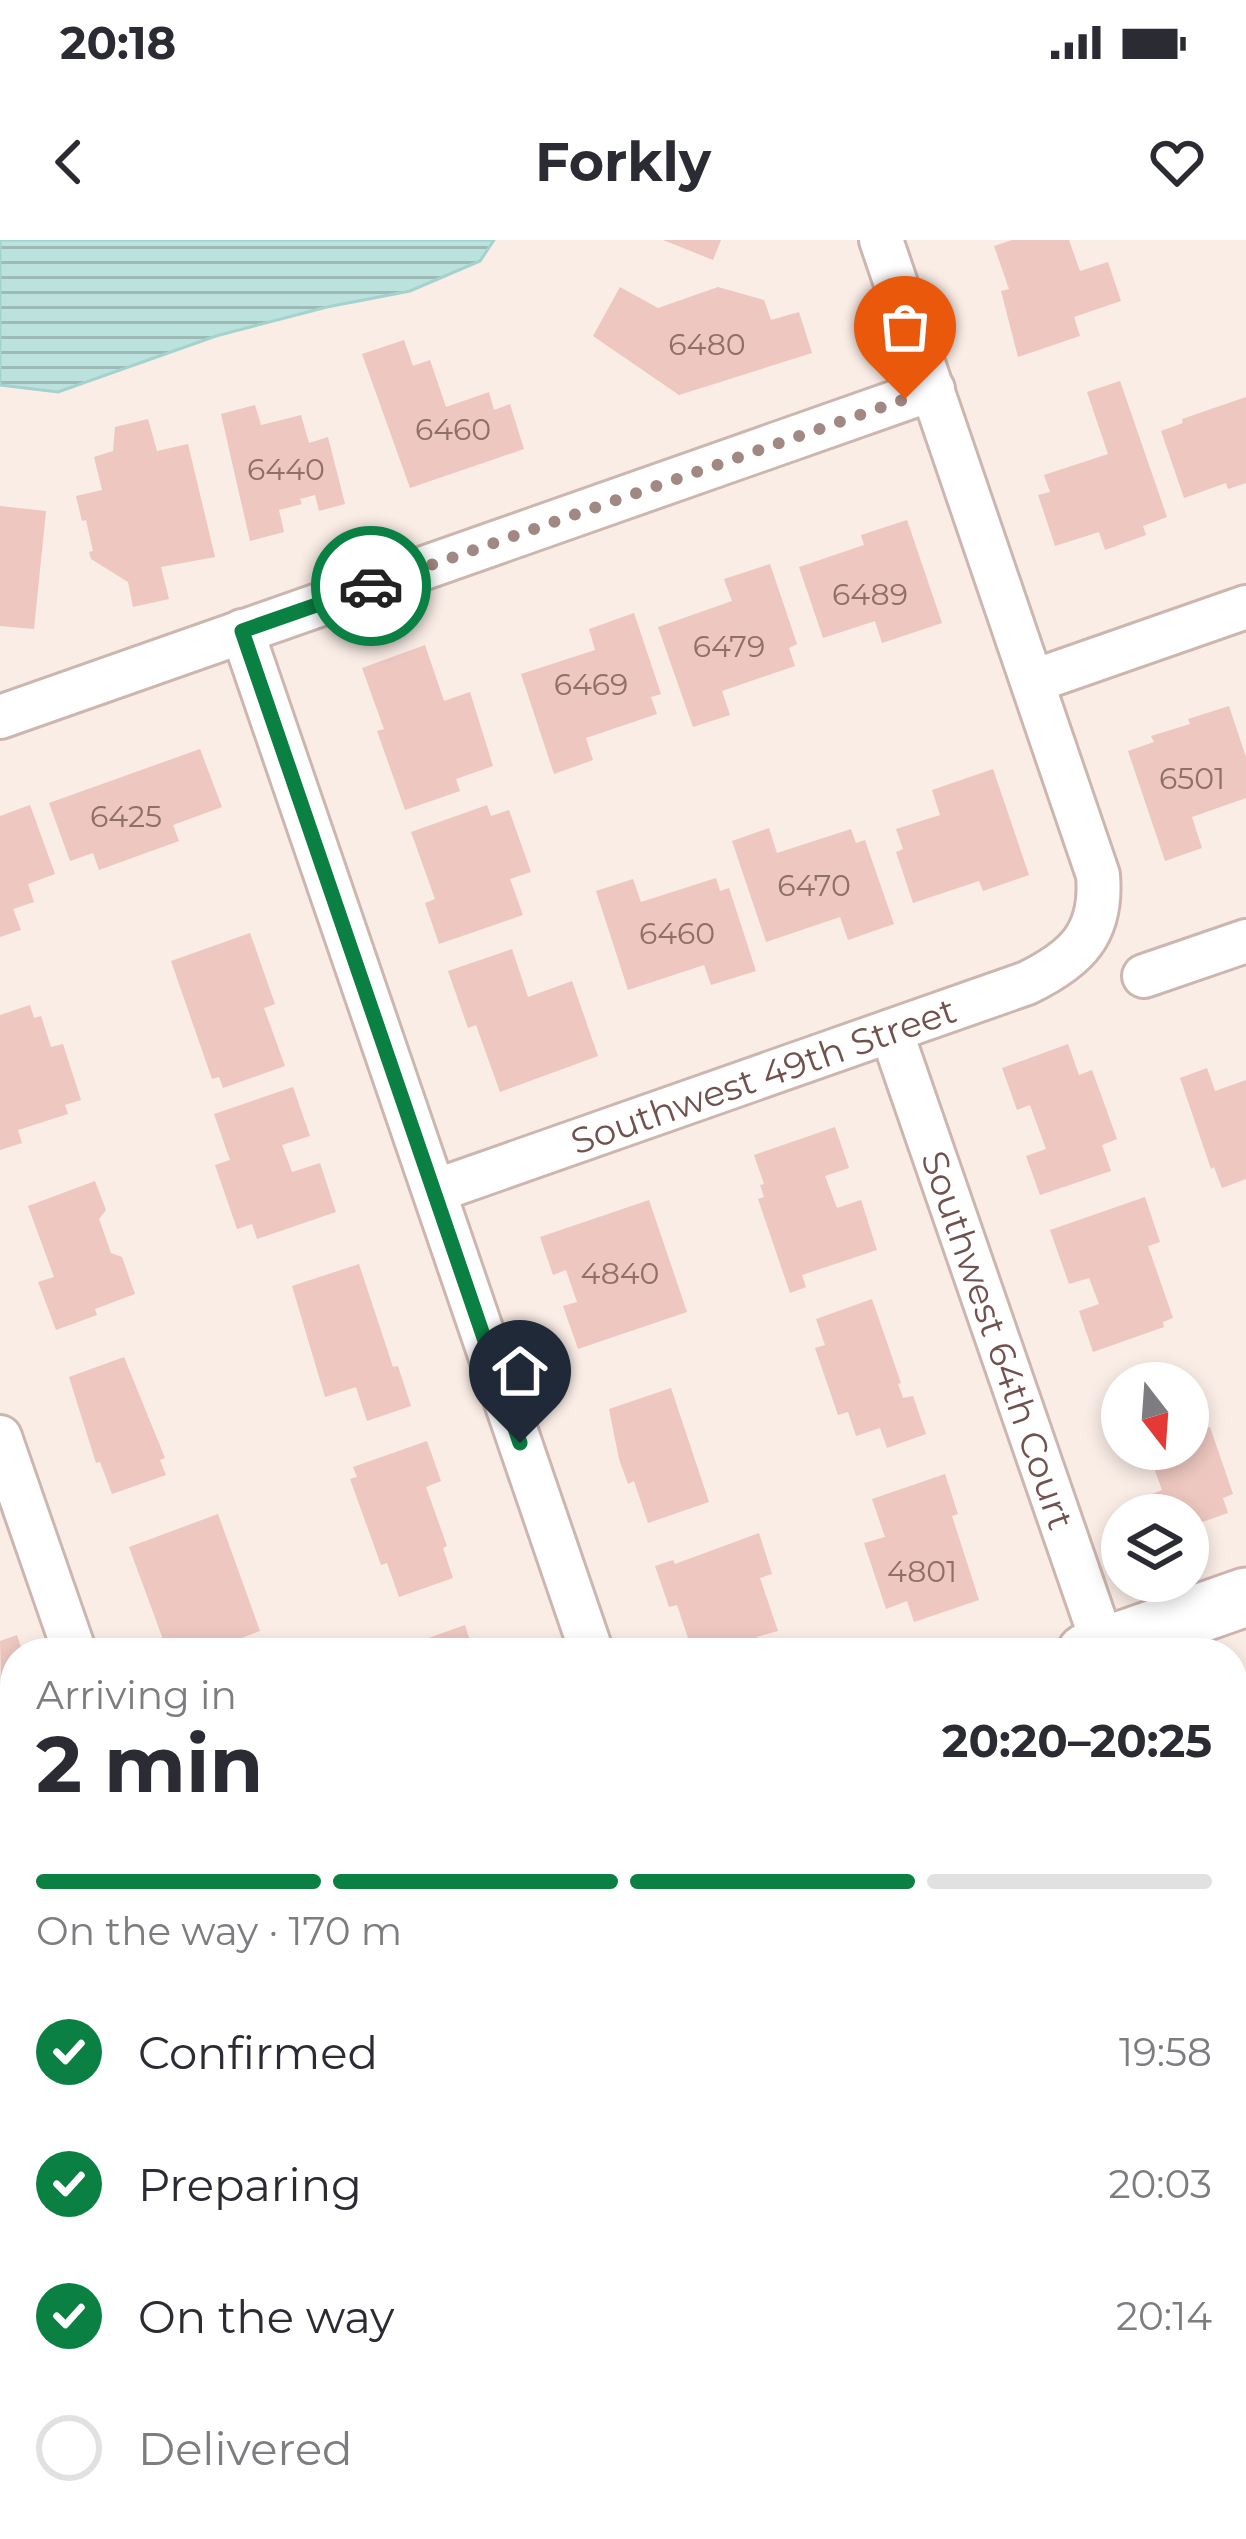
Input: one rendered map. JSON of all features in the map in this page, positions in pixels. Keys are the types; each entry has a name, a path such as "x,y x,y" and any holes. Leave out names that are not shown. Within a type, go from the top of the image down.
{"street":[{"path":"881,240 1034,680 1246,607"},
{"path":"0,717 933,389"},
{"path":"242,631 587,1638"},
{"name":"Southwest 49th Street","path":"435,1191 1027,982 1061,964 1083,943 1099,907 1098,875 1034,680"},
{"path":"1144,976 1246,941"},
{"name":"Southwest 64th Court","path":"891,1031 1091,1638"},
{"path":"0,1437 15,1532 68,1638"},
{"path":"1129,1638 1246,1597"}],"water":[{"path":"0,240 494,240 480,261 410,291 216,336 58,392 0,385"}],"building":[{"path":"663,240 721,240 713,260"},
{"path":"1012,240 1069,240 1080,271 1108,262 1121,301 1074,317 1080,336 1018,357 1001,291 1009,289 994,246"},
{"path":"620,287 658,308 718,287 764,300 771,320 799,312 812,353 679,395 593,336"},
{"path":"404,340 413,366 430,360 446,407 489,392 494,410 510,404 524,449 410,488 362,354"},
{"path":"1120,381 1167,517 1143,526 1146,535 1105,550 1099,532 1055,546 1038,495 1050,492 1044,475 1108,454 1087,392"},
{"path":"1246,397 1246,483 1228,489 1226,483 1184,498 1161,431"},
{"path":"255,405 261,425 301,415 309,443 328,437 345,504 319,511 315,495 300,499 302,504 279,510 284,532 250,541 221,414"},
{"path":"148,419 157,451 188,444 215,557 161,567 169,599 133,607 128,582 91,559 86,520 82,521 76,496 102,490 94,457 113,451 115,427"},
{"path":"0,506 46,511 34,629 0,626"},
{"path":"907,520 942,623 882,643 875,621 823,638 799,567 864,545 861,535"},
{"path":"770,564 797,644 789,648 795,666 722,691 730,715 693,727 658,627 732,601 724,579"},
{"path":"634,613 661,694 651,697 657,714 586,738 593,760 554,774 521,674 595,650 589,629"},
{"path":"425,645 444,701 470,692 493,766 456,779 460,791 405,810 377,731 384,729 362,668"},
{"path":"1229,706 1246,757 1246,798 1192,817 1202,848 1165,861 1128,751 1154,742 1151,736 1190,724 1188,719"},
{"path":"200,749 222,807 173,825 179,841 99,870 93,853 70,861 49,803"},
{"path":"993,769 1029,875 983,891 979,881 913,903 896,852 903,849 896,829 940,815 932,790"},
{"path":"30,805 55,874 28,884 34,902 13,909 21,930 0,937 0,816"},
{"path":"487,805 491,816 509,810 531,872 510,879 523,915 439,944 425,903 435,899 411,832"},
{"path":"769,828 777,853 851,829 856,843 865,840 894,924 848,940 840,917 766,942 732,841"},
{"path":"716,878 720,891 729,888 756,971 711,985 704,965 628,990 596,891 633,879 641,902"},
{"path":"250,933 275,1004 264,1008 285,1066 223,1088 219,1077 212,1079 171,961"},
{"path":"512,949 528,997 572,981 598,1056 500,1092 476,1025 468,1028 448,971"},
{"path":"30,1005 34,1018 41,1016 51,1047 63,1044 81,1100 65,1105 68,1114 18,1130 22,1143 0,1150 0,1015"},
{"path":"1068,1044 1079,1075 1092,1070 1117,1139 1102,1145 1111,1171 1040,1195 1026,1156 1046,1149 1030,1105 1017,1110 1002,1068"},
{"path":"1207,1068 1215,1091 1246,1080 1246,1179 1222,1188 1180,1078"},
{"path":"293,1087 310,1136 282,1145 292,1172 320,1163 336,1212 257,1239 252,1224 237,1229 215,1165 230,1160 214,1114"},
{"path":"835,1127 849,1168 825,1176 837,1208 861,1200 877,1250 802,1275 806,1287 790,1293 758,1199 764,1197 760,1185 764,1184 754,1155"},
{"path":"95,1181 106,1210 99,1219 111,1253 122,1257 135,1294 56,1330 38,1282 54,1277 28,1206"},
{"path":"1145,1197 1160,1242 1148,1246 1173,1318 1163,1322 1164,1327 1093,1352 1079,1311 1099,1304 1089,1278 1069,1284 1050,1230"},
{"path":"649,1200 687,1312 578,1349 563,1306 577,1302 566,1270 553,1275 540,1237"},
{"path":"359,1264 411,1406 367,1421 356,1387 325,1397 292,1286"},
{"path":"872,1299 903,1398 913,1396 926,1434 887,1448 880,1428 856,1436 848,1412 838,1415 815,1348 825,1345 816,1319"},
{"path":"124,1357 165,1458 160,1460 166,1475 112,1494 100,1462 96,1463 69,1377"},
{"path":"671,1388 709,1502 648,1523 634,1481 628,1484 619,1459 609,1409"},
{"path":"1210,1427 1233,1494 1223,1498 1228,1513 1209,1520 1209,1494 1152,1494 1162,1490 1155,1470 1209,1470"},
{"path":"427,1441 441,1481 426,1487 453,1578 399,1597 387,1563 381,1565 350,1479 357,1477 353,1467"},
{"path":"945,1474 958,1514 952,1516 979,1600 914,1622 907,1601 886,1609 864,1543 885,1537 872,1499"},
{"path":"218,1514 260,1631 242,1638 162,1638 129,1547"},
{"path":"759,1533 772,1574 760,1578 778,1631 757,1638 688,1638 677,1605 669,1607 655,1566 673,1560 675,1564"},
{"path":"465,1625 469,1638 428,1638"}],"way so far":[{"path":"371,586 905,399"}],"route":[{"path":"371,586 242,631 520,1443"}]}
